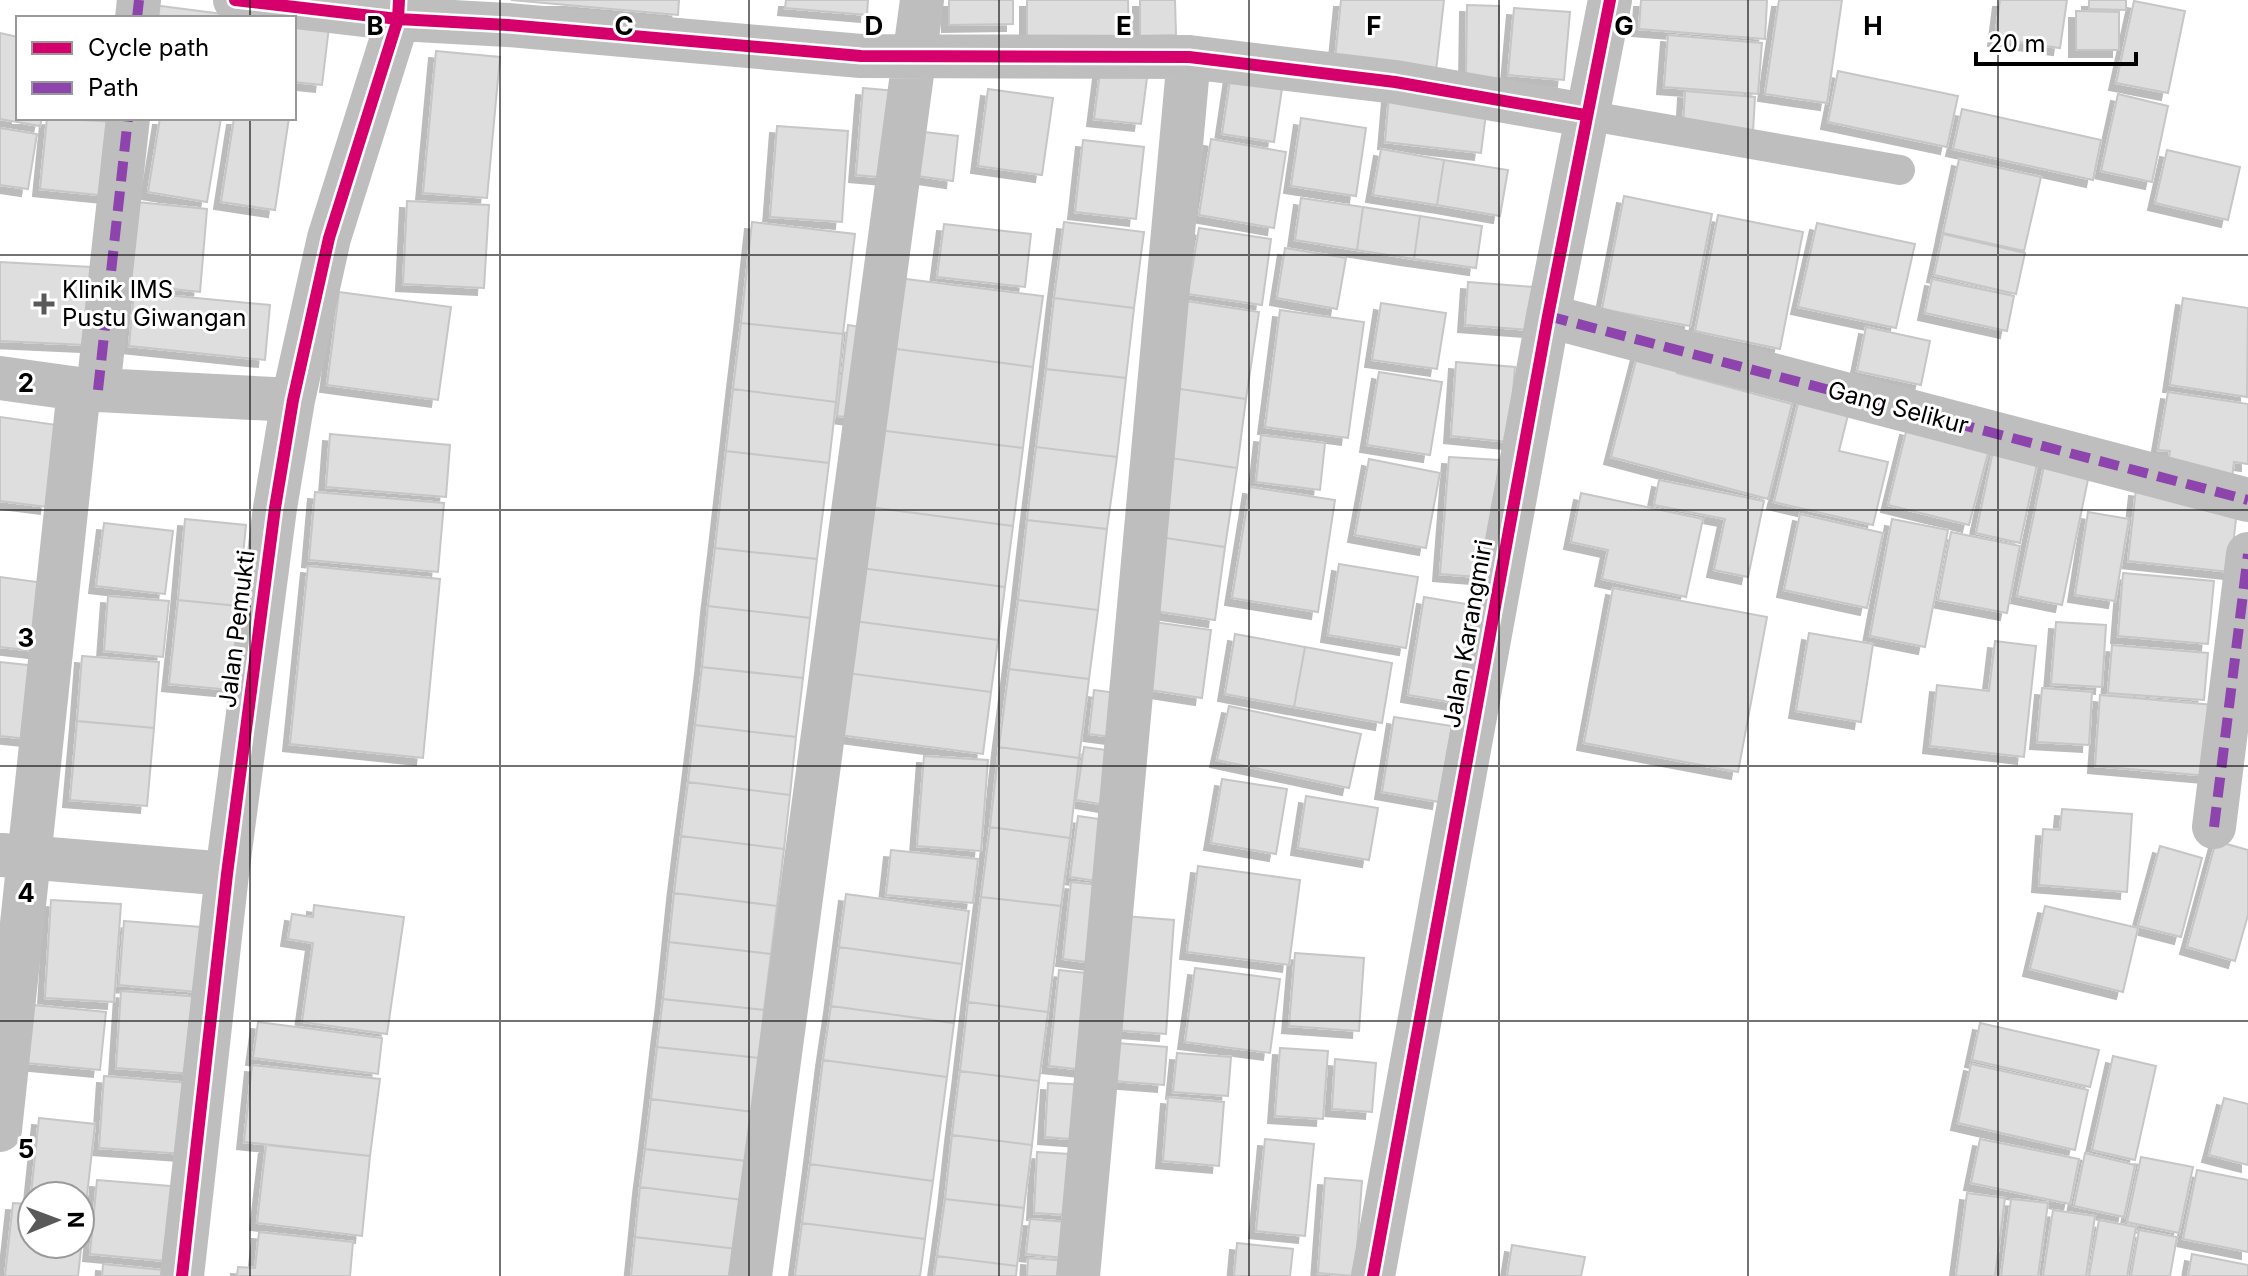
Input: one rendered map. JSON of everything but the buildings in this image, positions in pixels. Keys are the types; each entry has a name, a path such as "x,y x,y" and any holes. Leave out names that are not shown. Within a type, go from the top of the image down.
{"street":[{"path":"235,0 398,10 508,25 683,42 916,57 1189,57 1395,82 1585,115"},
{"path":"750,1276 922,0"},
{"name":"Jalan Karangmiri","path":"1373,1276 1585,115 1610,0"},
{"name":"Jalan Pemukti","path":"182,1276 227,874 275,508 293,400 329,238 398,10"},
{"path":"1078,1276 1189,57"},
{"path":"0,1130 15,856 89,390 128,120"},
{"name":"Gang Selikur","path":"1548,316 2248,500"},
{"path":"0,378 89,390 293,400"},
{"path":"2214,827 2248,554"},
{"path":"15,856 227,874"}],"lane":[{"path":"1585,115 1900,170"}],"marked path":[{"path":"137,16 139,0"},
{"path":"98,390 128,120"},
{"path":"1548,316 2248,500"},
{"path":"2214,827 2248,554"}],"cycle path":[{"path":"235,0 398,19 508,25 861,56 1189,57 1395,82 1585,115"},
{"path":"182,1276 227,874 275,508 293,400 329,238 398,19 399,0"},
{"path":"1373,1276 1548,316 1610,0"}],"place":[{"name":"Klinik IMS Pustu Giwangan","path":"44,304"}]}
